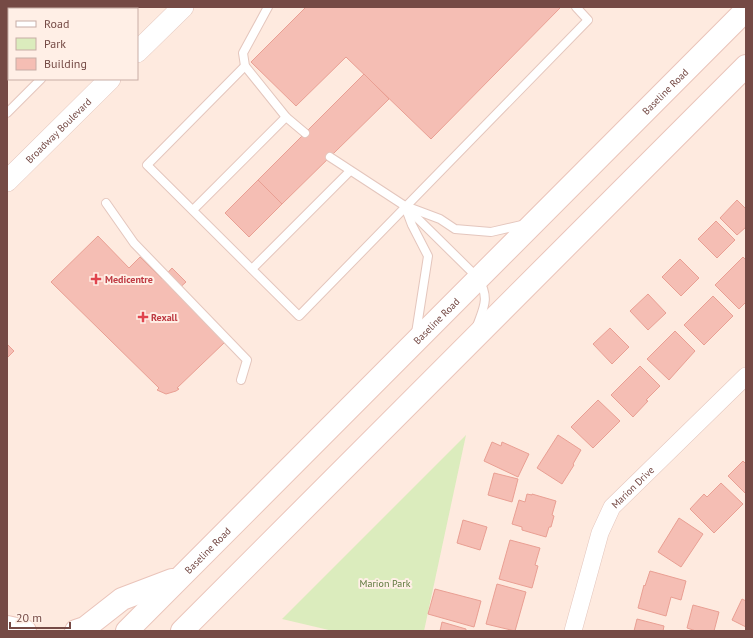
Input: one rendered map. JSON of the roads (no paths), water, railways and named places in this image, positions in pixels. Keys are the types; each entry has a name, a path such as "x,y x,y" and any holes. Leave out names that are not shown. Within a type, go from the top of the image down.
{"main road":[{"path":"725,32 732,7"},
{"name":"Baseline Road","path":"127,631 746,10"},
{"path":"182,631 746,66"},
{"path":"76,631 85,628 122,599 181,576"},
{"path":"7,627 26,631"}],"street":[{"path":"138,51 182,7"},
{"name":"Broadway Boulevard","path":"7,181 109,80"},
{"name":"Marion Drive","path":"573,631 600,533 612,507 746,376"}],"lane":[{"path":"268,7 243,54 245,66 286,117 305,133"},
{"path":"245,66 147,165 299,316 588,20 576,7"},
{"path":"7,113 40,80"},
{"path":"193,210 286,117"},
{"path":"330,157 405,206 440,219 455,229 491,232 537,221"},
{"path":"252,269 350,171"},
{"path":"106,203 134,243 248,360 241,380"},
{"path":"405,206 478,278 482,285 486,303 472,340"},
{"path":"405,206 412,225 428,256 415,342"}],"place":[{"name":"Medicentre","path":"96,279"},
{"name":"Rexall","path":"143,317"}],"park label":[{"name":"Marion Park","path":"385,583"}]}
